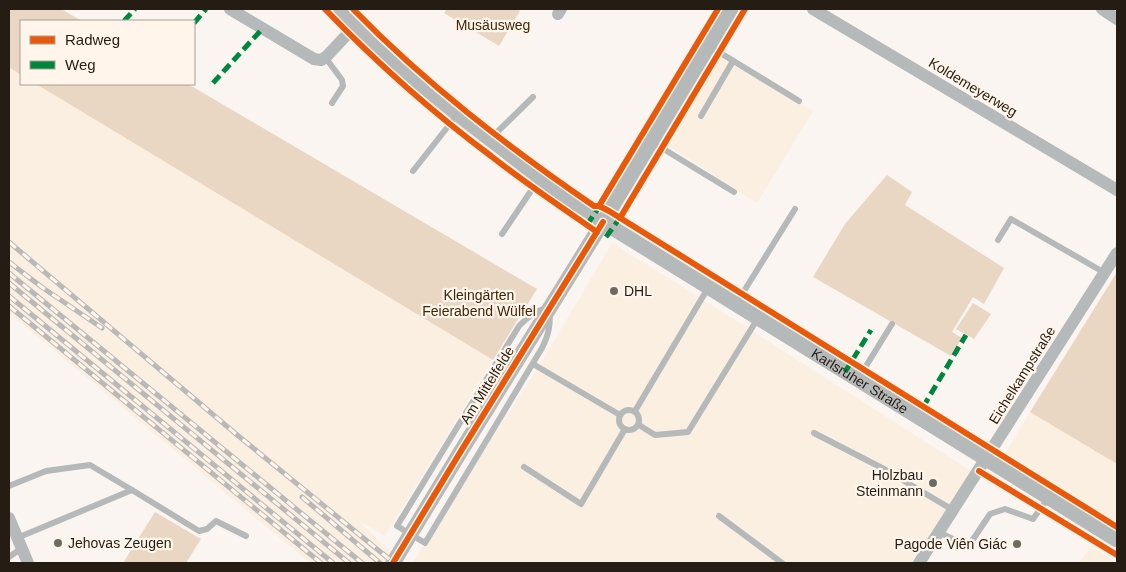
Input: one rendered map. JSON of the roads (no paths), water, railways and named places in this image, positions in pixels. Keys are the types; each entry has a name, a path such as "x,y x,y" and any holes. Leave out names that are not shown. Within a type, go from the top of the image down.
{"street":[{"path":"230,9 314,59 320,60 325,57 349,15 398,66 457,115 539,179 603,222"},
{"name":"Am Mittelfelde","path":"393,563 460,451 603,222 731,9"},
{"name":"Koldemeyerweg","path":"813,9 1117,190"},
{"path":"1102,9 1117,19"},
{"name":"Karlsruher Straße","path":"603,222 1117,540"},
{"name":"Eichelkampstraße","path":"919,563 1117,253"},
{"path":"9,518 28,563"}],"lane":[{"path":"708,46 799,101"},
{"path":"325,57 342,80 343,86 332,103"},
{"path":"701,116 734,61"},
{"path":"489,140 533,97"},
{"path":"413,171 457,115"},
{"path":"651,141 734,192"},
{"path":"502,234 539,179"},
{"path":"736,304 795,209"},
{"path":"998,240 1011,219 1105,273"},
{"path":"635,411 709,287"},
{"name":"Am Mittelfelde","path":"549,308 551,322 549,333 533,364 425,543 397,526 519,326 538,309 549,308"},
{"path":"638,424 655,435 688,432 758,318"},
{"path":"858,380 892,324"},
{"path":"533,364 620,415"},
{"path":"628,409 635,411 639,416 638,424 634,429 625,429 620,425 620,415 628,409"},
{"path":"524,467 581,504 625,429"},
{"path":"814,433 884,469 953,510"},
{"path":"9,486 46,471 90,465 199,531 207,529 216,521 246,536"},
{"path":"9,557 20,543 132,490"},
{"path":"939,532 968,547 990,514 1005,509 1033,520 1048,498"},
{"path":"719,516 782,563"}],"railway":[{"path":"9,242 236,434 394,563"},
{"path":"9,262 43,288 102,328"},
{"path":"9,273 362,563"},
{"path":"9,283 349,563"},
{"path":"9,296 333,563"},
{"path":"9,306 321,563"},
{"path":"302,497 380,563"}],"place":[{"name":"DHL","path":"614,291"},
{"name":"Holzbau Steinmann","path":"933,483"},
{"name":"Jehovas Zeugen","path":"58,543"},
{"name":"Pagode Viên Giác","path":"1017,544"}],"park label":[{"name":"Musäusweg","path":"493,25"},
{"name":"Kleingärten Feierabend Wülfel","path":"479,304"}]}
